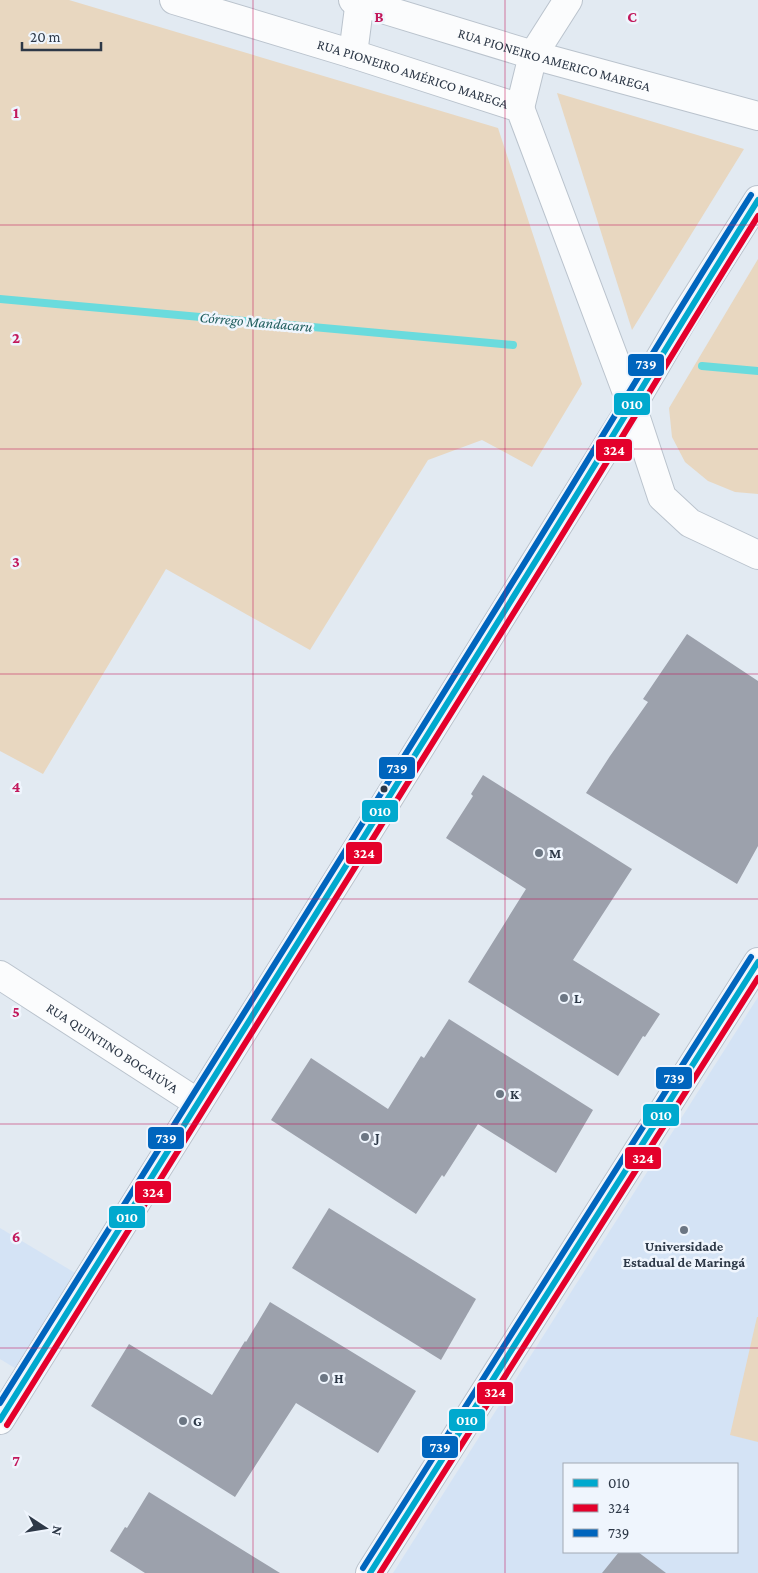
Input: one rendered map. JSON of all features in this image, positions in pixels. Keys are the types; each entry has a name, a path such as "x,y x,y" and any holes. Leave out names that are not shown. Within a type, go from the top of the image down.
{"main road":[{"name":"RUA PIONEIRO AMÉRICO MAREGA","path":"174,0 353,54 520,108 632,406 662,497 690,523 758,555"},
{"path":"520,108 533,55 568,0"},
{"path":"353,54 358,1"},
{"name":"RUA PIONEIRO AMERICO MAREGA","path":"358,1 533,55 758,116"},
{"path":"0,1420 632,406 684,317 758,200"},
{"path":"370,1573 758,962"},
{"name":"RUA QUINTINO BOCAIÚVA","path":"0,975 198,1103"}],"shaded area":[{"path":"0,0 69,0 498,128 582,384 532,467 482,440 428,460 310,650 166,569 43,774 0,751"},
{"path":"557,93 744,149 632,330"},
{"path":"758,259 758,494 735,492 708,481 685,462 672,437 669,408"},
{"name":"Universidade Estadual de Maringá","path":"758,997 758,1573 393,1573"},
{"path":"0,1228 87,1280 28,1376 0,1359"},
{"path":"758,1317 758,1442 730,1435"}],"building":[{"path":"687,634 758,681 758,846 737,884 586,793 648,702 643,699"},
{"path":"483,775 632,869 573,960 660,1014 645,1037 643,1036 618,1076 468,982 526,889 446,838 473,796 471,794"},
{"path":"449,1019 593,1110 556,1173 478,1124 444,1177 442,1175 416,1214 271,1120 311,1058 388,1109 421,1056 424,1058"},
{"path":"329,1208 476,1299 441,1360 292,1268"},
{"path":"270,1302 416,1391 378,1453 296,1403 235,1497 91,1406 129,1344 212,1395"},
{"path":"149,1492 280,1573 145,1573 110,1551"},
{"path":"618,1553 639,1553 666,1573 602,1573"}],"waterway":[{"name":"Córrego Mandacaru","path":"0,299 513,345"},
{"name":"Córrego Mandacaru","path":"702,366 758,371"}],"transit line":[{"name":"739","path":"0,1403 457,672 751,195"},
{"name":"010","path":"0,1420 461,681 758,200"},
{"name":"324","path":"7,1425 468,687 758,216"},
{"name":"739","path":"363,1568 751,957"},
{"name":"010","path":"370,1573 758,962"},
{"name":"324","path":"380,1573 758,978"}],"place":[{"name":"M","path":"539,853"},
{"name":"L","path":"564,998"},
{"name":"K","path":"500,1094"},
{"name":"J","path":"365,1137"},
{"name":"Universidade Estadual de Maringá","path":"684,1230"},
{"name":"H","path":"324,1378"},
{"name":"G","path":"183,1421"}]}
